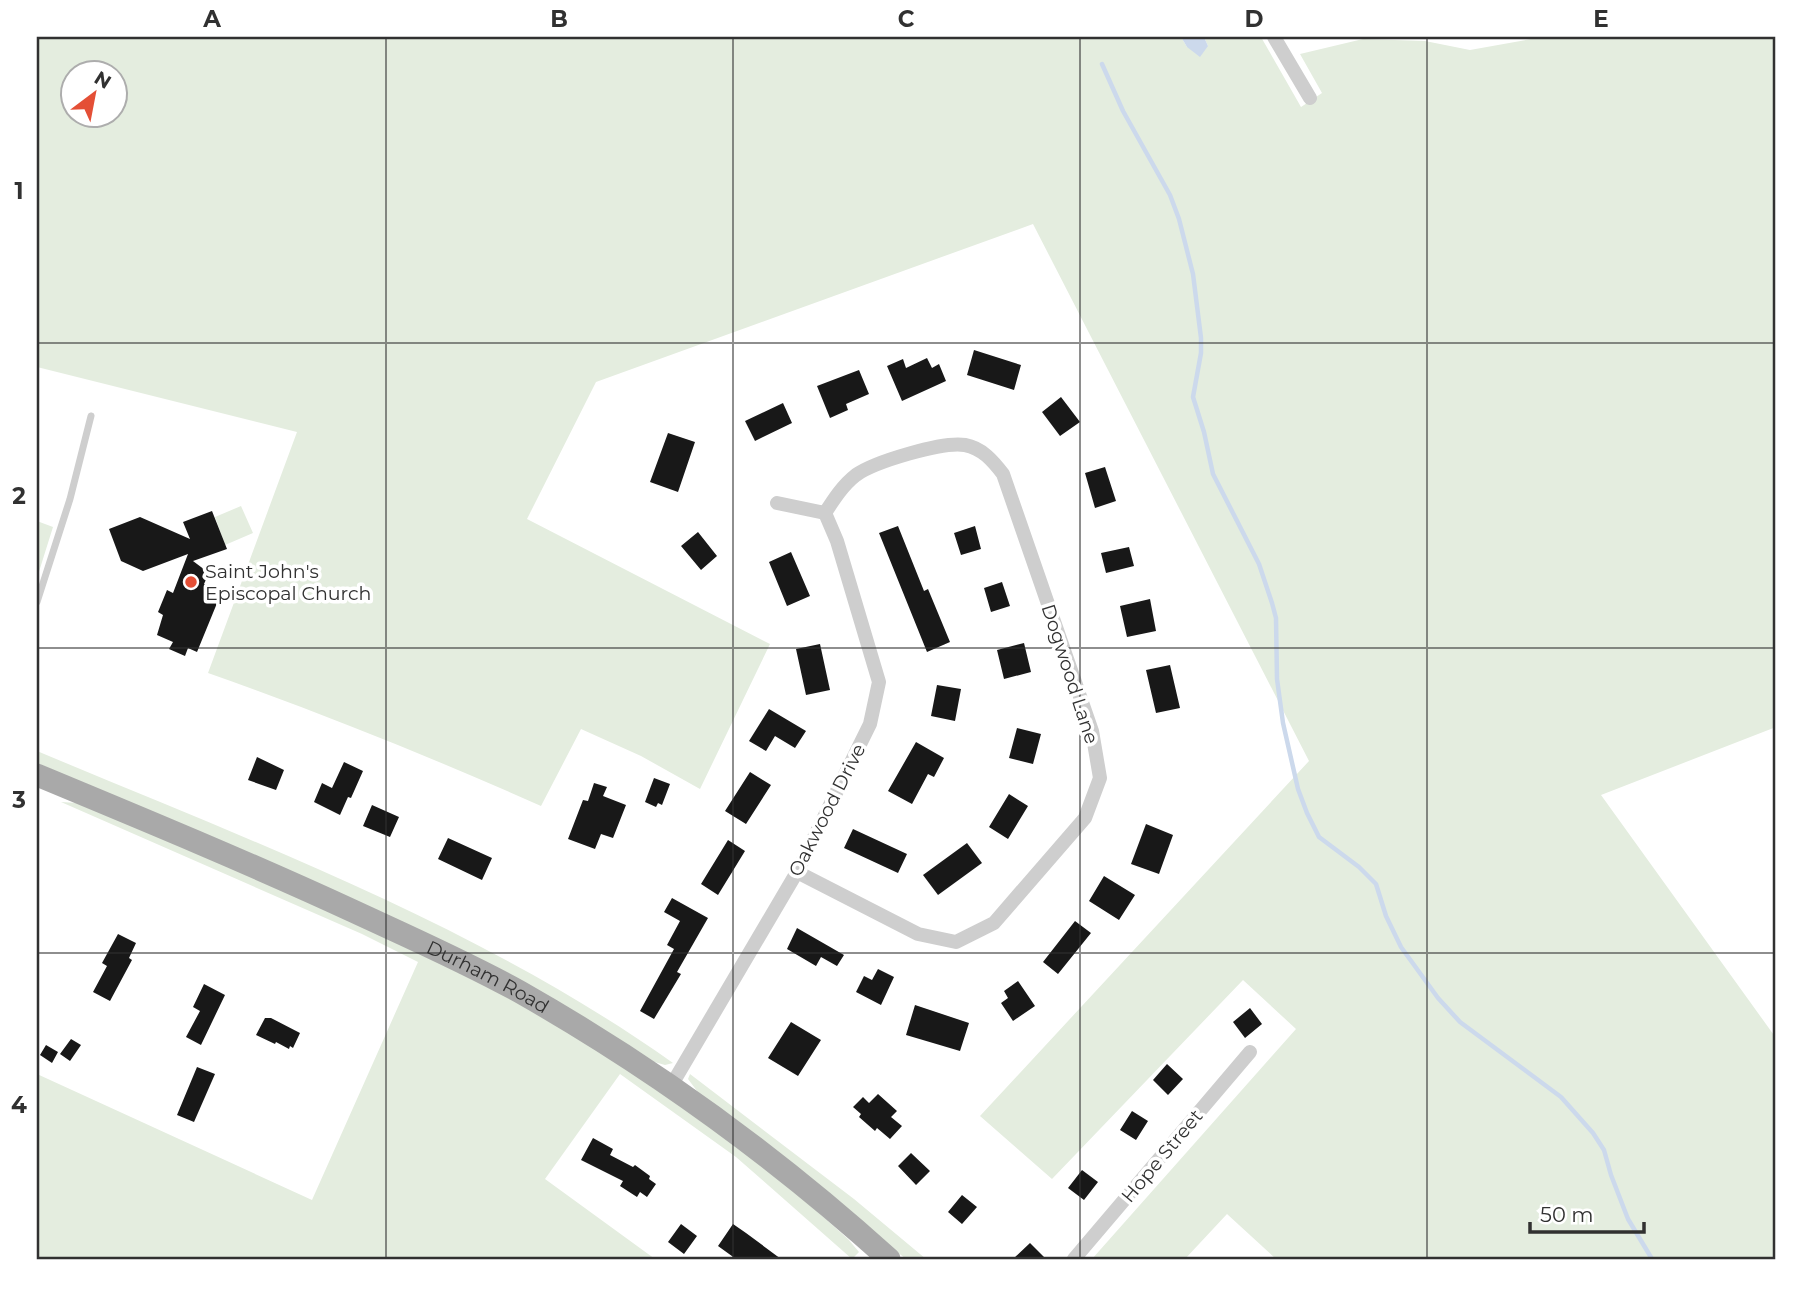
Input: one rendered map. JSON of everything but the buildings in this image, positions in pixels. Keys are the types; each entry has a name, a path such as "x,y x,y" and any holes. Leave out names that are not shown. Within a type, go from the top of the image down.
{"main road":[{"name":"Durham Road","path":"37,775 264,870 444,953 572,1022 671,1086 764,1156 885,1258"}],"street":[{"path":"1274,37 1310,98"},
{"name":"Dogwood Lane","path":"797,872 918,934 956,942 994,923 1084,818 1100,778 1091,731 1003,474 989,456 967,445 950,445 933,447 864,469 843,487 825,513"},
{"path":"777,503 825,513"},
{"name":"Oakwood Drive","path":"671,1086 797,872 870,724 879,682 841,553 825,513"},
{"name":"Hope Street","path":"1074,1259 1250,1052"}],"lane":[{"path":"37,602 70,499 91,416"}],"shaded area":[{"path":"37,37 1181,37 1187,47 1208,46 1204,37 1261,37 1301,107 1322,93 1300,54 1363,39 1425,41 1470,50 1542,37 1776,37 1776,727 1601,795 1776,1038 1776,1259 1276,1259 1227,1214 1185,1259 1092,1259 1296,1029 1243,980 1052,1179 980,1116 1309,761 1033,224 596,382 527,519 770,644 700,789 641,756 581,729 541,806 376,736 208,673 297,432 37,367"},
{"path":"241,506 253,533 225,545 215,517"},
{"path":"37,521 53,527 37,578"},
{"path":"37,751 283,854 444,928 523,969 599,1014 673,1063 665,1065 651,1061 315,884 37,763"},
{"path":"61,802 78,803 352,919 522,1002 653,1083 791,1188 859,1252 852,1259 736,1157 620,1074 545,1179 655,1259 37,1259 37,1074 312,1200 418,962 362,934"},
{"path":"690,1074 854,1199 926,1259 906,1259 700,1095 688,1079"}],"water":[{"path":"1181,37 1204,37 1208,46 1200,57 1187,47"}],"waterway":[{"path":"1102,64 1123,111 1170,195 1179,219 1193,274 1201,338 1193,397 1213,474 1259,564 1272,603 1276,618 1277,679 1283,723 1298,789 1307,813 1319,837 1359,867 1376,884 1386,916 1401,947 1438,998 1460,1022 1561,1097 1593,1133 1604,1150 1628,1219 1652,1259"}],"place":[{"name":"Saint John's Episcopal Church","path":"191,582"}]}
